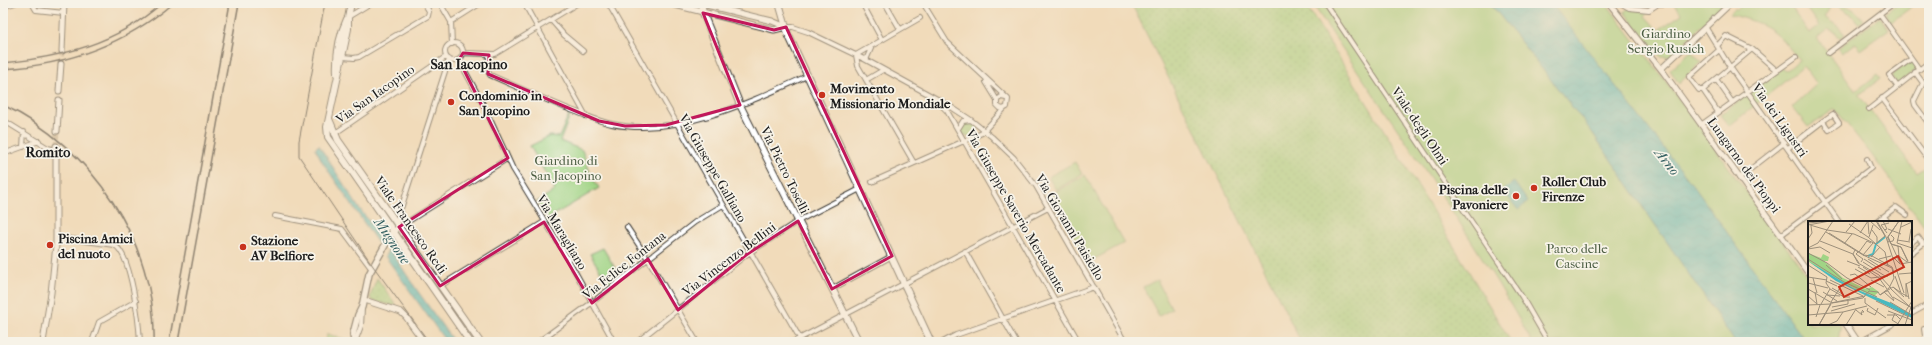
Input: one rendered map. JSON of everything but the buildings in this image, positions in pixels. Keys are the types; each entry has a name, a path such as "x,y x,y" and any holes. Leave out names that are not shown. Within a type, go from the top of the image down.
{"main road":[{"name":"Viale Francesco Redi","path":"337,79 336,62 339,43 348,18 351,3"},
{"name":"Via Pietro Toselli","path":"700,3 740,105 859,342"},
{"path":"779,3 786,27 807,76 905,283 931,342"},
{"name":"Viale Francesco Redi","path":"348,18 348,29 343,57 326,132 329,140 470,342"},
{"name":"Viale Francesco Redi","path":"329,119 334,134 480,342"},
{"path":"354,342 353,334 355,324 364,300 371,268 393,231"}],"street":[{"path":"3,7 15,3"},
{"path":"32,3 36,10 64,13"},
{"path":"62,51 64,3"},
{"path":"348,18 371,3"},
{"path":"343,57 359,57 428,16 429,11 424,3"},
{"path":"440,3 452,22 452,44"},
{"path":"452,22 482,3"},
{"path":"524,3 586,116"},
{"path":"463,53 489,55 497,53 578,3"},
{"name":"Via Giuseppe Galliano","path":"608,3 801,340"},
{"path":"667,3 774,30 786,27"},
{"path":"700,3 772,21 786,27 806,31 866,60 930,96"},
{"path":"862,3 882,40"},
{"path":"885,3 900,29"},
{"path":"872,182 985,131 1009,103 1006,98 947,42 923,3"},
{"name":"Viale degli Olmi","path":"1325,3 1522,297 1548,342"},
{"name":"Lungarno dei Pioppi","path":"1609,3 1661,69 1808,272"},
{"path":"1620,3 1629,8 1649,10 1658,4 1675,3"},
{"path":"1661,69 1731,3"},
{"path":"1828,53 1894,3"},
{"path":"1880,14 1917,70 1923,85 1915,97 1915,105 1929,124"},
{"path":"856,55 920,18"},
{"path":"551,20 564,35 583,52"},
{"name":"Via dei Ligustri","path":"1706,28 1730,67 1748,90 1838,221"},
{"path":"1718,112 1703,90 1699,90 1689,77 1718,48 1726,36 1752,49 1776,70"},
{"path":"398,227 398,218 448,58 446,48 452,44 460,46 463,53"},
{"path":"866,60 873,45"},
{"path":"1703,90 1752,49"},
{"path":"448,58 453,61 459,60 463,53"},
{"path":"489,55 488,71 490,75 586,116 606,123 625,126 676,124 740,105 807,76"},
{"path":"856,55 858,66 914,163"},
{"path":"1701,125 1796,57"},
{"name":"Via San Iacopino","path":"334,134 444,58 448,58"},
{"path":"1897,86 1889,75 1911,59"},
{"name":"Via Maragliano","path":"459,60 474,87 508,158 544,222 568,259 614,342"},
{"path":"1869,109 1929,62"},
{"path":"59,91 61,64"},
{"path":"866,80 883,70"},
{"path":"979,74 997,100 998,107 996,118"},
{"path":"1716,79 1732,102"},
{"name":"Via Giovanni Paisiello","path":"930,96 971,120 985,131 1022,168 1048,208 1126,342"},
{"name":"Via Giuseppe Saverio Mercadante","path":"930,96 945,108 958,129 1079,342"},
{"path":"997,100 1001,97 1006,98"},
{"path":"1882,98 1929,161"},
{"path":"57,131 59,100"},
{"path":"998,107 1004,109"},
{"path":"3,120 48,148 56,148 56,237 51,294 43,342"},
{"path":"958,129 962,122 971,120"},
{"path":"1788,148 1823,121"},
{"path":"23,147 24,132"},
{"path":"3,154 39,142"},
{"path":"1739,178 1784,143"},
{"path":"393,231 508,158"},
{"path":"1780,235 1872,168 1867,159"},
{"name":"Via Vincenzo Bellini","path":"637,342 751,252 798,221 860,189"},
{"name":"Via Felice Fontana","path":"538,342 592,303 695,222 723,205"},
{"path":"1877,221 1896,206 1908,215"},
{"path":"793,342 801,340 845,314 1048,208"},
{"path":"276,216 342,230 371,268"},
{"path":"1884,216 1887,221"},
{"path":"440,286 544,222"},
{"path":"627,227 648,259 697,342"},
{"path":"56,237 117,247 122,252 136,301 140,342"},
{"path":"1912,242 1918,237 1924,244 1912,252"},
{"path":"965,251 1016,342"},
{"path":"832,289 892,256"},
{"path":"943,342 956,335 1094,287"},
{"path":"364,300 393,308 404,314 424,342"},
{"path":"92,342 100,322 136,301"},
{"path":"1912,313 1929,304"},
{"path":"1847,325 1859,342 1869,340 1891,325"},
{"path":"1917,342 1926,342 1924,329 1929,329"}],"highlighted area":[{"path":"703,13 774,30 786,27 892,256 832,289 798,221 746,255 678,310 648,259 592,303 544,222 440,286 399,227 508,158 459,60 463,53 489,55 488,74 599,121 625,126 666,125 740,105"}],"green space":[{"path":"1131,3 1305,3 1396,150 1511,342 1301,342"},
{"name":"Parco delle Cascine","path":"1312,3 1490,3 1592,132 1735,342 1532,342 1481,255"},
{"path":"1550,3 1606,3 1682,103 1808,277 1808,325 1841,325 1838,342 1806,342 1695,188"},
{"name":"Giardino Sergio Rusich","path":"1677,3 1724,3 1670,57 1660,56 1624,12 1629,8 1650,11 1645,16 1658,30 1682,14 1675,5"},
{"path":"1744,3 1756,3 1759,5 1761,3 1792,3 1790,5 1809,33 1819,26 1806,8 1811,3 1833,3 1824,17 1839,27 1845,35 1840,38 1835,32 1828,29 1817,38 1856,91 1878,74 1881,78 1859,95 1917,173 1929,165 1929,233 1871,154 1835,109 1808,127 1792,107 1817,84 1804,66 1729,126 1720,115 1782,68 1786,71 1799,60 1783,40 1769,29 1753,21 1729,14 1735,8 1737,10"},
{"path":"1833,3 1847,6 1864,20 1859,24 1851,14"},
{"path":"1898,3 1914,3 1910,8 1890,23 1885,13"},
{"path":"1880,17 1889,29 1860,50 1855,43 1842,53 1838,48"},
{"path":"1691,51 1701,62 1679,84 1670,70"},
{"path":"1911,60 1917,69 1897,84 1891,76"},
{"name":"Giardino di San Jacopino","path":"570,112 571,113 560,141 582,150 591,175 599,188 547,219 537,202 555,190 530,146 550,136 559,137"},
{"path":"969,121 976,126 977,129 972,136 969,137 962,132 961,129 966,122"},
{"path":"1075,162 1082,174 1056,190 1048,177"},
{"path":"1085,175 1124,243 1089,262 1050,195"},
{"path":"603,248 619,275 610,283 590,254"},
{"path":"377,278 396,306 372,301 370,297"},
{"path":"1157,280 1172,309 1159,316 1143,287"},
{"path":"327,334 345,339 344,342 326,342"}],"water":[{"name":"Arno","path":"1490,3 1551,3 1695,188 1806,342 1735,342 1592,132"},
{"path":"319,145 359,208 383,238 379,245 323,163 315,148"},
{"name":"Piscina delle Pavoniere","path":"1514,182 1528,202 1518,210 1503,190"},
{"path":"389,248 454,342 446,342 385,256"}],"tunnel":[{"path":"61,64 62,51"},
{"path":"56,146 57,131"}],"tram line":[{"path":"325,3 299,141 299,156 373,266 429,342"}],"railway":[{"path":"3,63 46,57 87,46 126,29 162,3"},
{"path":"3,69 50,63 94,50 135,30 154,18 173,3"},
{"path":"169,342 230,3"},
{"path":"178,342 239,3"},
{"path":"3,105 35,123 64,145 90,172 113,202 131,234 144,269 152,305 154,342"}],"place":[{"name":"Movimento Missionario Mondiale","path":"822,95"},
{"name":"Condominio in San Jacopino","path":"451,102"},
{"name":"Roller Club Firenze","path":"1534,188"},
{"name":"Piscina delle Pavoniere","path":"1516,196"},
{"name":"Piscina Amici del nuoto","path":"50,245"},
{"name":"Stazione AV Belfiore","path":"243,247"}],"district":[{"name":"San Iacopino","path":"469,64"},
{"name":"Romito","path":"48,152"}],"water label":[{"name":"Mugnone","path":"392,241"}]}
